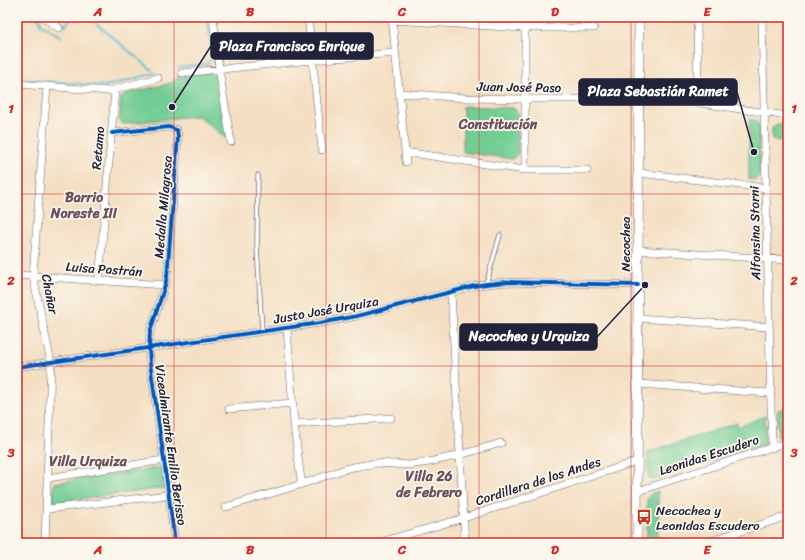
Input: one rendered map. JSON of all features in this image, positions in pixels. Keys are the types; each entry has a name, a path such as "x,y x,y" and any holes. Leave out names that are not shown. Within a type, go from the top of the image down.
{"main road":[{"name":"Necochea","path":"637,543 639,17"}],"street":[{"path":"43,17 59,28"},
{"path":"213,17 219,69 231,142"},
{"path":"308,17 322,150"},
{"path":"697,17 698,103"},
{"name":"Alfonsina Storni","path":"762,17 772,448"},
{"path":"406,162 392,19 525,28 594,28"},
{"path":"525,28 525,170"},
{"path":"182,73 395,53"},
{"path":"17,84 109,91 158,78"},
{"name":"Chañar","path":"46,543 51,363 32,276 47,86"},
{"name":"Retamo","path":"99,281 112,133 114,90"},
{"name":"Juan José Paso","path":"399,93 466,98 525,99 639,97 698,103 788,116"},
{"name":"Medalla Milagrosa","path":"112,133 169,127 177,130 178,136 167,278 150,332 149,349"},
{"path":"405,152 525,170 587,170"},
{"path":"639,173 766,188"},
{"path":"638,250 788,260"},
{"name":"Luisa Pastrán","path":"17,275 165,286"},
{"name":"Justo José Urquiza","path":"17,367 320,323 357,316 486,284 506,282 638,285"},
{"path":"451,293 465,543"},
{"path":"638,318 769,327"},
{"path":"287,328 294,424 298,464 302,484"},
{"name":"Vicealmirante Emilio Berisso","path":"149,349 175,543"},
{"path":"638,384 770,393"},
{"path":"229,409 292,402"},
{"path":"294,424 391,418"},
{"name":"Leonidas Escudero","path":"638,491 788,442"},
{"path":"226,508 348,468 376,463 409,465 429,462 501,443"},
{"path":"48,478 164,460"},
{"name":"Cordillera de los Andes","path":"377,543 464,518 638,461"},
{"path":"47,509 168,495"},
{"path":"704,543 788,516"}],"lane":[{"path":"258,174 257,246 262,331"},
{"path":"486,284 500,234"}],"green space":[{"path":"219,69 231,142 198,116 123,124 119,120 121,98 125,94 171,83 179,77"},
{"path":"463,106 514,108 518,113 518,154 513,159 463,152"},
{"path":"749,119 755,120 759,125 760,176 755,180 749,179"},
{"path":"777,124 788,125 788,141 772,140 772,128"},
{"path":"788,407 788,436 778,439 778,410"},
{"path":"765,416 765,444 653,480 648,476 648,452 737,423 738,427"},
{"path":"162,467 164,488 53,503 54,483"},
{"path":"658,491 658,543 647,543 647,499 652,493"}],"waterway":[{"path":"36,17 40,19 41,24 61,37"},
{"path":"54,17 66,25 72,17"},
{"path":"88,17 152,70"},
{"path":"178,67 207,64 212,57 207,17"},
{"path":"17,79 106,86 156,73"}],"cycle path":[{"path":"112,133 169,127 177,130 178,137 167,277 150,332 149,349 175,543"},
{"path":"17,367 320,323 357,316 486,284 506,282 638,285"}],"place":[{"name":"Plaza Francisco Enrique","path":"172,107"},
{"name":"Plaza Sebastián Ramet","path":"754,152"},
{"name":"Necochea y Urquiza","path":"645,285"},
{"name":"Necochea y Leonidas Escudero","path":"644,517"}],"district":[{"name":"Constitución","path":"498,124"},
{"name":"Barrio Noreste III","path":"84,206"},
{"name":"Villa Urquiza","path":"88,461"},
{"name":"Villa 26 de Febrero","path":"429,484"}]}
